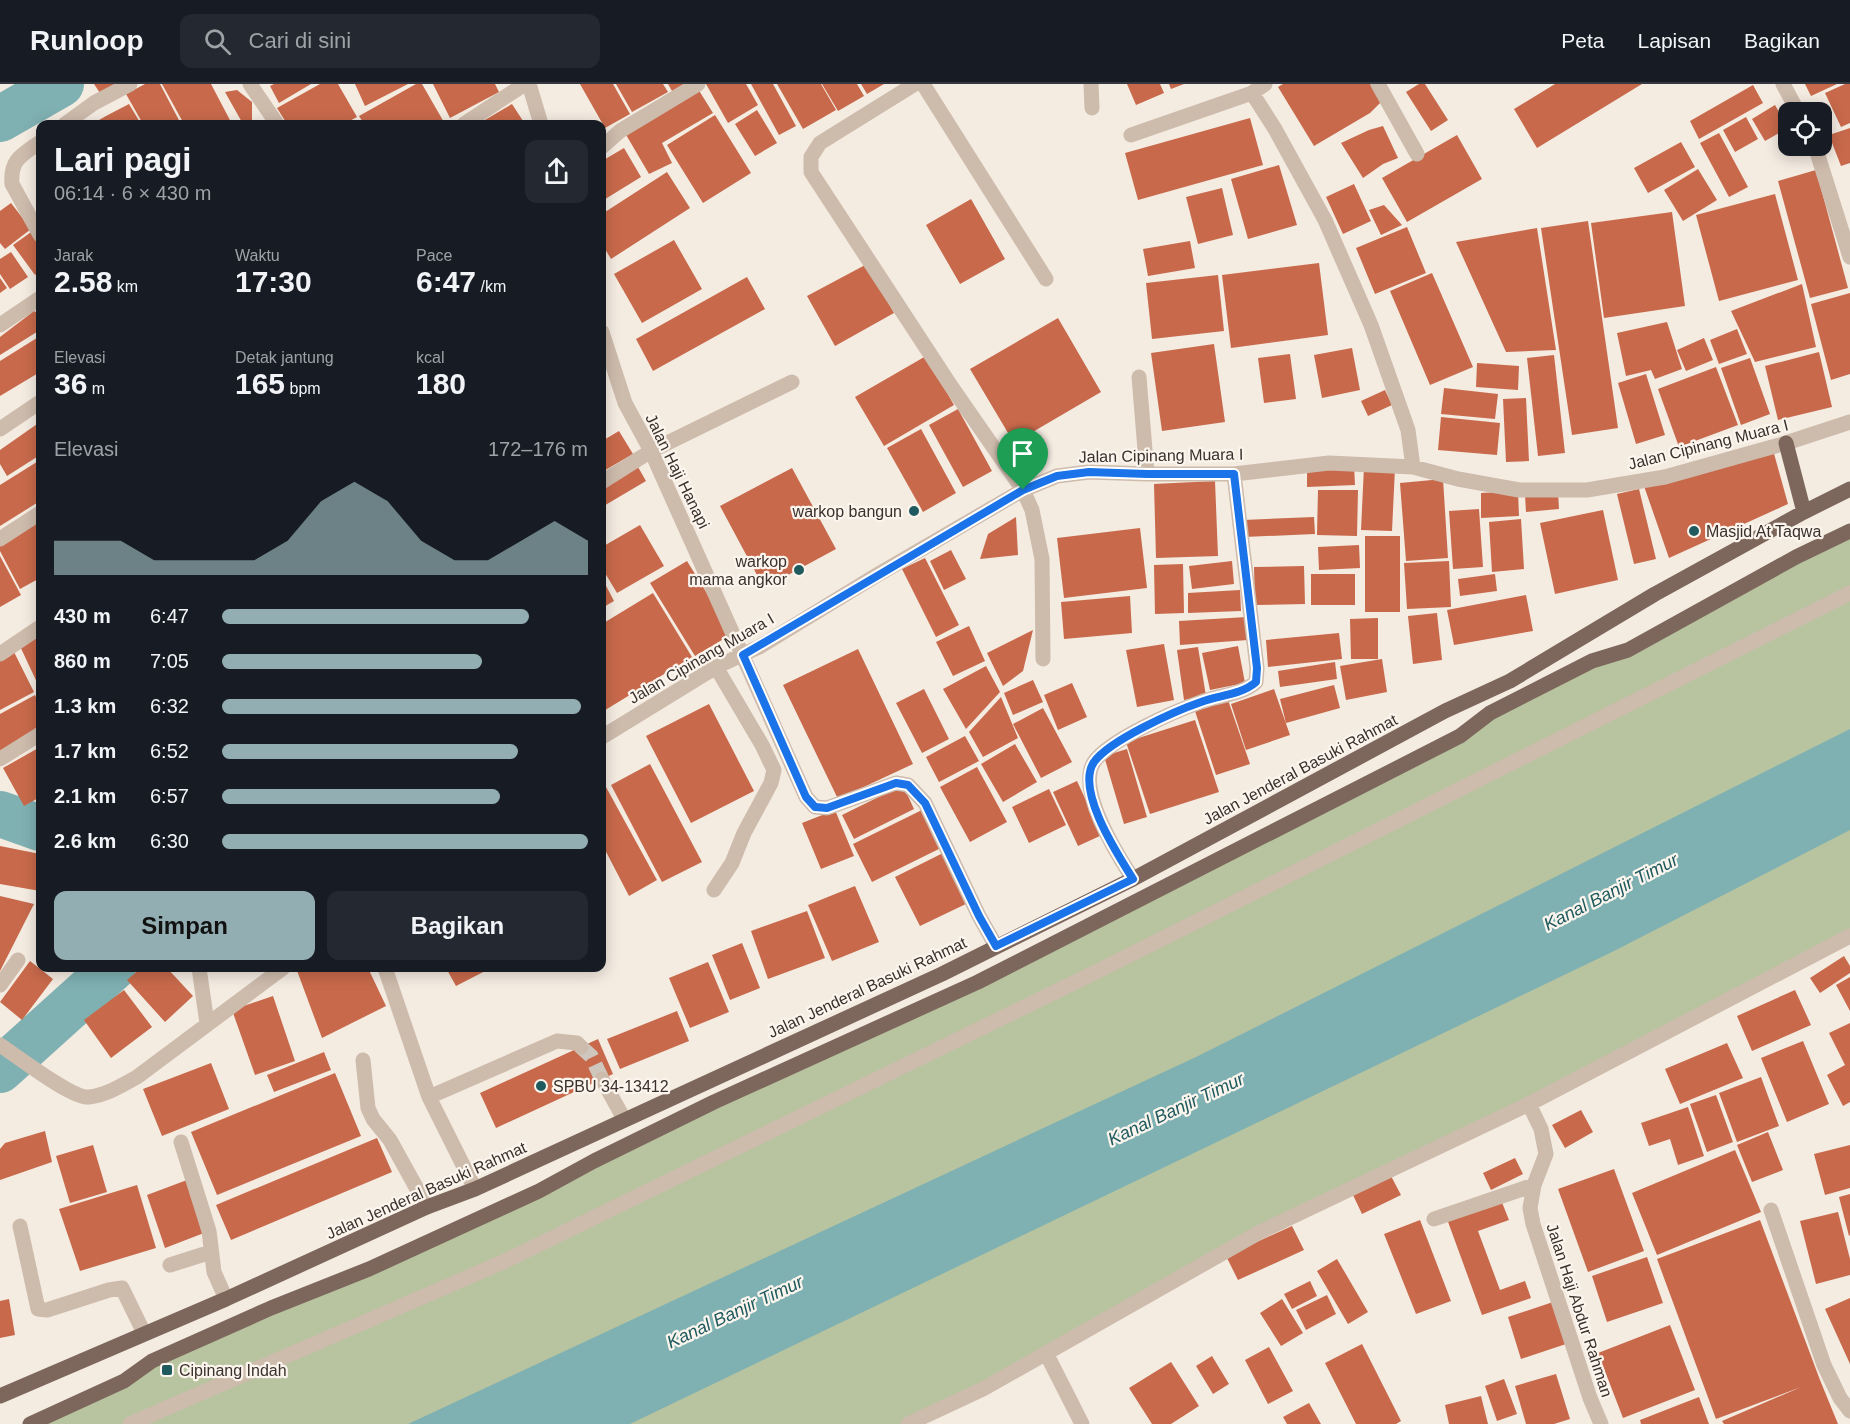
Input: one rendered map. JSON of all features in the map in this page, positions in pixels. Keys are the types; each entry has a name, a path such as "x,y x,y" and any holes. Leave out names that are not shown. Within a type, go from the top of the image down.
{"main road":[{"path":"1786,443 1804,512"},
{"name":"Jalan Jenderal Basuki Rahmat","path":"0,1396 226,1299 427,1207 475,1189 942,974 1133,879 1445,711 1510,681 1655,594 1850,489"},
{"path":"30,1424 124,1381 152,1361 271,1308 369,1269 539,1191 594,1161 714,1102 978,982 1460,736 1490,713 1592,661 1628,650 1796,556 1850,531"}],"street":[{"path":"71,120 94,103 130,84"},
{"path":"250,84 274,120"},
{"path":"470,120 527,84 540,120"},
{"path":"606,143 620,130 698,84"},
{"path":"915,84 820,143 811,157 811,172 951,386 1023,490 1032,510 1042,559 1043,659"},
{"path":"923,84 1046,279"},
{"path":"1091,84 1092,108"},
{"path":"1378,84 1417,154"},
{"path":"1783,84 1793,102"},
{"path":"1131,135 1259,88 1275,129 1325,220 1366,315 1408,430 1413,467"},
{"path":"36,145 18,158 12,167 11,175 12,184 36,228"},
{"path":"1818,156 1850,257"},
{"path":"0,325 36,301"},
{"name":"Jalan Haji Hanapi","path":"606,344 625,403 651,452 806,797 815,807 827,808 896,783 908,785 925,803 979,916 996,946"},
{"path":"1139,377 1147,474"},
{"path":"606,480 651,452 792,382"},
{"path":"0,429 36,405"},
{"name":"Jalan Cipinang Muara I","path":"606,735 716,667 743,655 1023,490 1057,476 1089,472 1234,474 1329,463 1413,467 1458,479 1519,490 1587,490 1665,477 1786,443 1850,422"},
{"path":"1133,879 1112,845 1091,795 1090,782 1094,763 1111,747 1168,714 1204,700 1248,689 1256,682 1257,668 1234,474"},
{"path":"0,539 36,516"},
{"path":"130,1424 513,1257 1094,973 1850,593"},
{"path":"0,654 36,630"},
{"path":"714,890 732,863 744,833 771,783 774,770 762,745 716,667"},
{"path":"0,759 36,736"},
{"path":"908,1424 983,1389 1260,1232 1529,1104 1850,936"},
{"path":"0,985 18,960"},
{"path":"200,972 207,1023"},
{"path":"0,1045 65,1089 87,1098 112,1091 137,1077 277,972"},
{"path":"386,972 429,1097 475,1189"},
{"path":"429,1097 557,1041 577,1043 581,1047"},
{"path":"363,1060 368,1107 373,1119 390,1140 427,1207"},
{"path":"602,1079 624,1119"},
{"name":"Jalan Haji Abdur Rahman","path":"1529,1104 1540,1129 1546,1154 1534,1185 1530,1208 1533,1224 1590,1398 1601,1424"},
{"path":"181,1142 209,1231 214,1272 226,1299"},
{"path":"1434,1219 1534,1185"},
{"path":"1771,1210 1824,1365 1840,1398 1850,1411"},
{"path":"20,1226 38,1309 47,1310 122,1288 144,1333"},
{"path":"170,1265 211,1252"},
{"path":"1046,1353 1082,1424"}],"green space":[{"path":"1850,531 1850,937 1260,1232 908,1424 30,1424 861,1037"}],"water":[{"name":"Kanal Banjir Timur","path":"1850,729 1850,830 1612,952 630,1424 408,1424 1196,1057"}],"building":[{"path":"94,84 115,84 100,93"},
{"path":"145,84 160,84 179,120 141,120 126,94"},
{"path":"162,84 211,84 230,120 182,120"},
{"path":"274,84 311,84 279,103 270,86"},
{"path":"320,84 338,84 357,117 351,120 284,120 277,108"},
{"path":"355,84 408,84 365,106"},
{"path":"416,84 422,84 443,120 362,120 359,116"},
{"path":"433,84 495,84 499,92 450,118"},
{"path":"580,84 613,84 630,114 606,127 606,120 600,120"},
{"path":"616,84 663,84 668,92 632,112"},
{"path":"668,84 684,84 672,91"},
{"path":"706,84 746,84 758,105 728,123"},
{"path":"751,84 773,84 796,126 779,135"},
{"path":"777,84 821,84 836,110 803,129"},
{"path":"822,84 857,84 864,96 838,111"},
{"path":"861,84 884,84 867,94"},
{"path":"1127,84 1160,84 1164,93 1136,105"},
{"path":"1169,84 1184,84 1171,89"},
{"path":"1283,84 1370,84 1383,100 1370,113 1314,146 1278,87"},
{"path":"1419,84 1425,84 1448,120 1431,131 1406,92"},
{"path":"1555,84 1642,84 1537,148 1514,109"},
{"path":"1805,84 1837,84 1811,96"},
{"path":"1850,84 1850,123 1841,127 1832,108 1832,102 1829,102 1825,93"},
{"path":"1753,85 1763,103 1699,139 1690,121"},
{"path":"698,89 713,113 662,143 672,163 649,174 625,133"},
{"path":"237,90 252,102 252,120 241,120 225,92"},
{"path":"129,104 139,120 99,120"},
{"path":"512,104 522,120 485,120"},
{"path":"1775,105 1778,110 1778,134 1765,141 1752,119"},
{"path":"757,110 777,143 755,156 735,124"},
{"path":"715,115 751,173 703,203 667,145"},
{"path":"1746,117 1758,139 1735,152 1723,130"},
{"path":"1250,118 1263,165 1138,200 1125,153"},
{"path":"1383,126 1398,158 1383,164 1363,178 1341,143"},
{"path":"1850,128 1850,163 1841,166 1832,143 1832,134"},
{"path":"1719,133 1748,187 1729,197 1700,143"},
{"path":"1457,135 1482,179 1407,222 1382,178"},
{"path":"1681,142 1695,167 1648,193 1634,168"},
{"path":"624,148 641,177 606,199 606,159"},
{"path":"1279,165 1297,225 1248,239 1231,179"},
{"path":"1698,169 1717,200 1683,221 1664,190"},
{"path":"1816,170 1848,288 1810,298 1778,181"},
{"path":"667,172 690,208 611,259 606,251 606,211"},
{"path":"1354,184 1371,221 1343,234 1326,197"},
{"path":"1222,188 1233,235 1198,244 1186,197"},
{"path":"1775,194 1798,280 1719,301 1696,215"},
{"path":"971,199 1005,259 960,284 926,225"},
{"path":"11,203 31,229 5,249 0,243 0,211"},
{"path":"1384,205 1402,225 1381,235 1369,210"},
{"path":"1672,212 1685,306 1604,318 1591,223"},
{"path":"1588,221 1618,428 1572,435 1541,228"},
{"path":"1407,227 1426,273 1375,294 1356,248"},
{"path":"1537,228 1556,350 1506,352 1456,242"},
{"path":"34,230 36,234 35,275 13,245"},
{"path":"674,240 702,289 642,323 614,274"},
{"path":"1190,241 1195,268 1148,276 1143,249"},
{"path":"11,252 28,277 10,289 0,274 0,259"},
{"path":"1319,263 1328,335 1231,348 1222,275"},
{"path":"867,264 894,313 835,346 807,296"},
{"path":"1432,273 1473,367 1430,385 1390,291"},
{"path":"1218,275 1224,331 1152,339 1146,283"},
{"path":"747,277 765,309 653,371 636,339"},
{"path":"0,278 7,288 0,293"},
{"path":"1802,284 1816,347 1755,362 1731,311"},
{"path":"1850,293 1850,374 1831,380 1811,304"},
{"path":"34,311 36,312 36,332 0,355 0,337"},
{"path":"1058,318 1101,392 1014,443 970,369"},
{"path":"1667,322 1682,369 1655,379 1651,370 1626,376 1617,333"},
{"path":"1737,329 1747,354 1719,364 1710,340"},
{"path":"36,338 36,374 0,396 0,361"},
{"path":"1704,338 1713,360 1686,371 1677,350"},
{"path":"1214,344 1225,422 1162,431 1151,353"},
{"path":"1352,348 1360,390 1322,398 1314,355"},
{"path":"1819,352 1832,407 1778,420 1765,366"},
{"path":"1290,354 1296,399 1264,403 1258,358"},
{"path":"1554,355 1565,453 1538,456 1527,358"},
{"path":"926,356 954,405 884,446 855,397"},
{"path":"1750,358 1770,414 1741,425 1721,368"},
{"path":"1477,363 1519,366 1518,390 1476,387"},
{"path":"1716,367 1738,425 1679,447 1658,389"},
{"path":"1646,374 1665,435 1636,444 1618,383"},
{"path":"1444,388 1498,394 1495,419 1441,414"},
{"path":"1385,390 1392,405 1368,416 1361,401"},
{"path":"1526,398 1529,461 1506,462 1503,399"},
{"path":"958,409 992,471 963,487 929,425"},
{"path":"1441,417 1500,423 1497,455 1438,450"},
{"path":"36,425 36,458 7,476 0,464 0,450"},
{"path":"921,429 956,493 923,512 887,448"},
{"path":"619,431 633,454 606,470 606,439"},
{"name":"Masjid At Taqwa","path":"1773,450 1788,504 1669,558 1644,486"},
{"path":"36,462 36,504 0,526 0,485"},
{"path":"1354,465 1355,485 1307,487 1307,467"},
{"path":"638,467 646,481 606,505 606,487"},
{"path":"1364,467 1395,468 1392,531 1361,530"},
{"path":"792,468 836,549 764,588 720,506"},
{"path":"1443,479 1448,558 1406,561 1400,483"},
{"path":"1215,481 1218,556 1156,558 1154,484"},
{"path":"1639,489 1656,559 1634,564 1617,494"},
{"path":"1318,490 1358,490 1357,536 1317,535"},
{"path":"1518,491 1519,516 1481,518 1481,493"},
{"path":"1558,492 1559,509 1526,512 1525,495"},
{"path":"1479,509 1483,567 1453,569 1449,511"},
{"path":"1603,510 1618,580 1555,594 1540,523"},
{"path":"1016,517 1018,555 980,559 988,534"},
{"path":"1314,517 1315,534 1244,537 1243,520"},
{"path":"1521,519 1524,569 1492,572 1489,522"},
{"path":"36,520 36,580 20,589 0,551 0,543"},
{"path":"640,525 664,566 617,593 606,575 606,545"},
{"path":"1140,528 1147,588 1064,598 1057,538"},
{"path":"1365,536 1400,536 1400,612 1365,612"},
{"path":"1359,545 1360,568 1319,570 1318,547"},
{"path":"951,550 966,579 944,590 930,561"},
{"path":"0,556 21,595 0,607"},
{"path":"925,558 959,625 936,637 902,569"},
{"path":"687,561 732,634 695,656 650,583"},
{"path":"1232,561 1234,584 1192,589 1189,566"},
{"path":"1449,561 1451,607 1407,609 1404,563"},
{"path":"1183,564 1184,613 1155,614 1154,565"},
{"path":"1304,566 1305,604 1255,605 1254,567"},
{"path":"1311,574 1355,574 1355,605 1311,605"},
{"path":"1495,574 1497,591 1460,596 1458,579"},
{"path":"606,586 614,601 606,606"},
{"path":"1240,590 1241,611 1188,613 1188,593"},
{"path":"653,593 692,657 606,710 606,622"},
{"path":"1526,595 1533,631 1454,645 1447,610"},
{"path":"1130,596 1132,633 1064,639 1061,602"},
{"path":"1437,613 1442,660 1413,664 1408,616"},
{"path":"1247,617 1248,640 1180,645 1179,621"},
{"path":"1378,618 1378,659 1351,659 1350,619"},
{"path":"969,626 985,661 953,676 936,642"},
{"path":"1033,630 1023,671 1003,686 987,653"},
{"path":"1339,633 1342,659 1268,667 1266,640"},
{"path":"36,635 36,680 19,644"},
{"path":"1164,644 1174,700 1137,707 1126,650"},
{"path":"1238,646 1245,683 1210,690 1202,653"},
{"path":"1198,647 1206,696 1184,700 1177,650"},
{"path":"858,649 913,764 838,799 783,685"},
{"path":"14,652 34,692 0,710 0,659"},
{"path":"1382,659 1387,692 1346,700 1340,666"},
{"path":"1335,662 1337,679 1280,687 1278,671"},
{"path":"986,666 1000,692 966,729 943,689"},
{"path":"1033,680 1043,702 1013,715 1004,693"},
{"path":"1072,683 1087,717 1058,730 1044,695"},
{"path":"1334,685 1340,708 1286,723 1280,699"},
{"path":"924,689 949,739 922,753 896,703"},
{"path":"1274,689 1290,735 1246,750 1231,704"},
{"path":"35,695 36,732 0,753 0,714"},
{"path":"1001,697 1018,738 983,757 969,732"},
{"path":"1228,700 1250,764 1216,775 1195,711"},
{"path":"709,704 754,791 691,823 646,736"},
{"path":"1043,708 1072,762 1041,778 1013,724"},
{"path":"1195,720 1219,792 1150,814 1126,742"},
{"path":"965,736 979,761 939,782 926,757"},
{"path":"1015,744 1037,782 1003,802 981,764"},
{"path":"36,749 36,799 24,806 3,768"},
{"path":"1127,749 1147,817 1124,824 1104,756"},
{"path":"650,764 702,862 662,882 611,785"},
{"path":"977,767 1007,822 970,842 940,787"},
{"path":"1077,781 1102,835 1078,846 1053,792"},
{"path":"903,785 914,809 854,839 842,815"},
{"path":"606,787 657,880 629,896 606,852"},
{"path":"1049,789 1066,825 1029,843 1012,807"},
{"path":"926,808 945,846 872,882 853,844"},
{"path":"835,810 854,856 821,869 802,823"},
{"path":"0,846 36,853 36,890 0,884"},
{"path":"945,852 970,902 920,926 895,877"},
{"path":"855,886 879,942 832,961 808,905"},
{"path":"0,896 34,904 0,971"},
{"path":"807,911 825,958 768,979 751,931"},
{"path":"742,943 760,988 730,1000 712,955"},
{"path":"1844,956 1850,966 1850,973 1820,993 1810,978"},
{"path":"30,961 36,966 36,972 44,972 53,979 22,1020 0,1002"},
{"path":"708,962 729,1012 690,1028 669,978"},
{"path":"136,972 171,972 193,996 165,1022 127,980"},
{"path":"297,972 370,972 386,1006 322,1038"},
{"path":"448,972 483,972 456,986"},
{"path":"1850,977 1850,1011 1836,985"},
{"path":"124,990 152,1027 111,1058 84,1020"},
{"path":"1795,990 1811,1025 1752,1051 1737,1016"},
{"path":"273,996 295,1061 255,1075 232,1010"},
{"path":"677,1011 689,1041 620,1069 607,1039"},
{"path":"1850,1023 1850,1102 1843,1106 1827,1075 1845,1065 1829,1033"},
{"name":"SPBU 34-13412","path":"598,1039 613,1074 496,1128 480,1093"},
{"path":"1803,1041 1829,1104 1787,1122 1761,1058"},
{"path":"1727,1043 1743,1078 1680,1104 1665,1069"},
{"path":"324,1052 331,1070 274,1092 267,1075"},
{"path":"211,1063 229,1109 162,1136 143,1089"},
{"path":"335,1073 361,1136 217,1195 191,1132"},
{"path":"1761,1077 1779,1126 1737,1142 1719,1093"},
{"path":"1716,1095 1733,1142 1707,1152 1690,1104"},
{"path":"1688,1107 1704,1156 1678,1165 1670,1139 1649,1146 1641,1123"},
{"path":"1581,1110 1593,1132 1565,1148 1552,1125"},
{"path":"45,1131 52,1162 0,1180 0,1149 5,1143"},
{"path":"1768,1132 1783,1170 1752,1182 1737,1145"},
{"path":"377,1138 392,1172 231,1240 216,1205"},
{"path":"93,1145 107,1192 70,1203 56,1156"},
{"path":"1850,1145 1850,1188 1825,1195 1814,1154"},
{"path":"1735,1150 1761,1212 1657,1255 1632,1193"},
{"path":"1515,1158 1523,1174 1491,1190 1483,1173"},
{"path":"1614,1169 1644,1251 1588,1272 1558,1189"},
{"path":"1391,1176 1401,1195 1362,1214 1353,1195"},
{"path":"187,1180 204,1233 165,1248 147,1195"},
{"path":"137,1185 156,1248 80,1271 59,1209"},
{"path":"1850,1194 1850,1235 1849,1236 1839,1197"},
{"path":"1501,1200 1509,1220 1478,1231 1500,1290 1525,1281 1531,1298 1482,1315 1447,1219"},
{"path":"1838,1212 1850,1259 1850,1275 1816,1284 1800,1221"},
{"path":"1420,1220 1451,1301 1416,1314 1384,1234"},
{"path":"1760,1220 1838,1424 1724,1424 1722,1421 1801,1387 1716,1419 1657,1259"},
{"path":"1292,1226 1304,1250 1238,1280 1226,1256"},
{"path":"1647,1257 1663,1303 1607,1322 1592,1276"},
{"path":"1337,1259 1368,1312 1348,1324 1317,1271"},
{"path":"1310,1281 1317,1296 1292,1309 1284,1294"},
{"path":"1327,1295 1336,1314 1306,1330 1296,1310"},
{"path":"1850,1298 1850,1364 1825,1309"},
{"path":"9,1299 15,1335 0,1338 0,1301"},
{"path":"1282,1299 1303,1333 1281,1346 1260,1313"},
{"path":"1556,1301 1569,1343 1521,1359 1508,1317"},
{"path":"1670,1325 1695,1390 1623,1418 1598,1353"},
{"path":"1362,1344 1401,1421 1396,1424 1356,1424 1325,1363"},
{"path":"1269,1347 1293,1391 1268,1404 1245,1360"},
{"path":"1212,1356 1229,1384 1213,1394 1196,1366"},
{"path":"1171,1362 1199,1406 1171,1424 1152,1424 1129,1388"},
{"path":"1556,1374 1570,1419 1554,1424 1526,1424 1515,1386"},
{"path":"1504,1379 1517,1414 1497,1421 1485,1386"},
{"path":"1481,1396 1488,1424 1449,1424 1445,1405"},
{"path":"1699,1397 1709,1424 1641,1424 1640,1420"},
{"path":"1309,1403 1321,1424 1287,1424 1283,1417"}],"waterway":[{"path":"0,119 61,84"},
{"path":"0,814 36,827"},
{"path":"0,1070 109,972"}],"tunnel":[{"path":"581,1047 591,1056 602,1079"}],"place":[{"name":"warkop bangun","path":"914,511"},
{"name":"Masjid At Taqwa","path":"1694,531"},
{"name":"warkop mama angkor","path":"799,570"},
{"name":"SPBU 34-13412","path":"541,1086"},
{"name":"Cipinang Indah","path":"167,1370"}],"route":[{"path":"1089,472 1234,474 1257,668 1256,682 1248,689 1204,700 1168,714 1111,747 1094,763 1090,782 1091,795 1112,845 1133,879 996,946 979,916 925,803 908,785 896,783 827,808 815,807 806,797 743,655 1023,490 1057,476 1089,472"}]}
